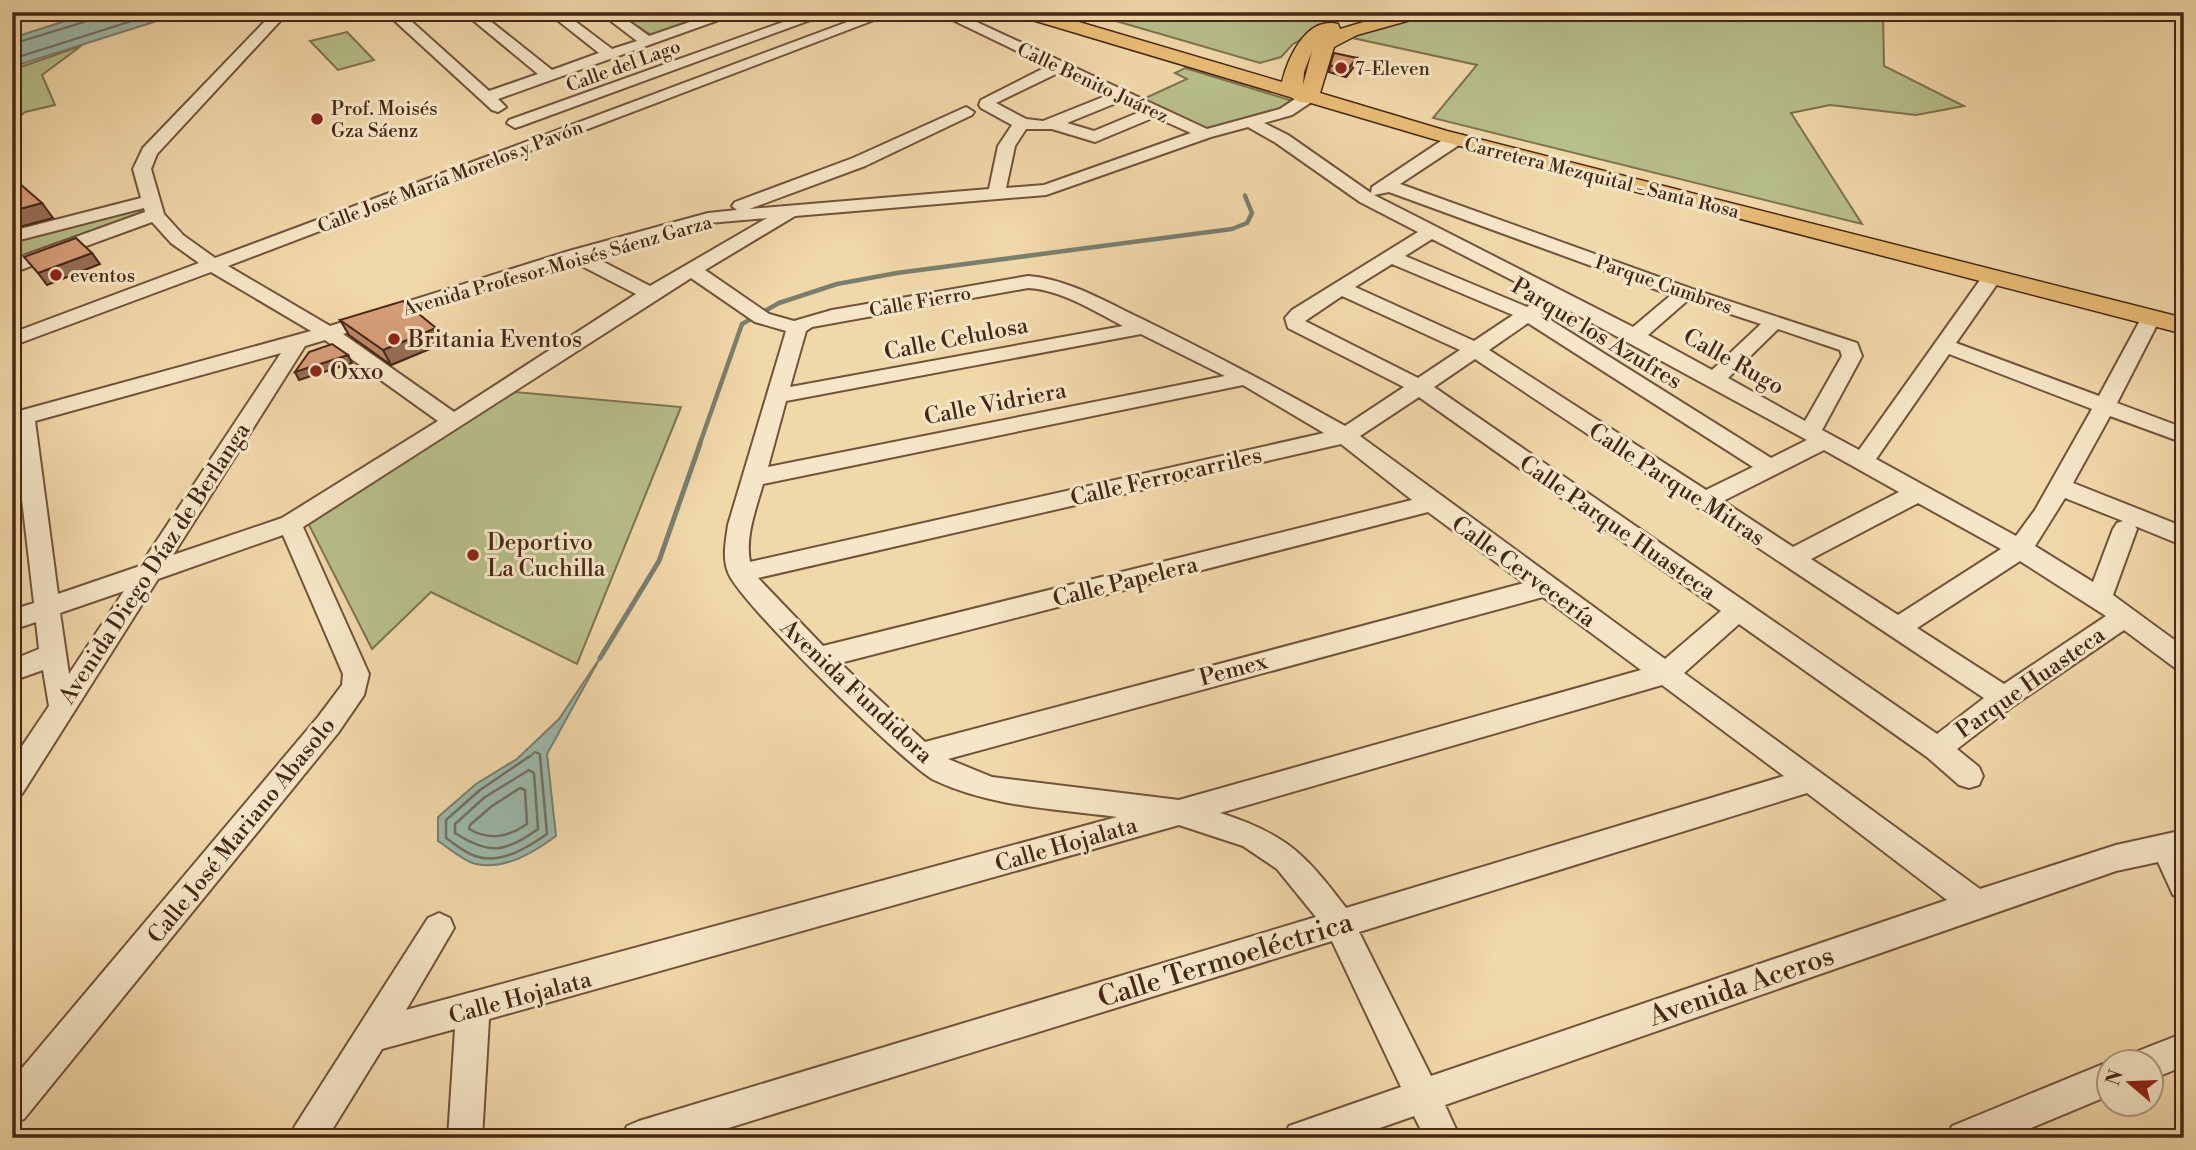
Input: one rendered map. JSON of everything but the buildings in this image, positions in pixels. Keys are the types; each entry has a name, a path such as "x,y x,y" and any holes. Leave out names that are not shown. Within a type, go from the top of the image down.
{"main road":[{"name":"Carretera Mezquital - Santa Rosa","path":"1025,12 1303,91 1448,137 2184,326"},
{"name":"Carretera Mezquital - Santa Rosa","path":"1065,12 1255,68 1303,91 2184,312"},
{"path":"1255,68 1276,65 1299,53 1318,33 1343,23 1386,12"},
{"path":"1303,91 1320,70 1323,48 1329,41 1352,31 1419,12"},
{"path":"1299,53 1303,91"}],"street":[{"path":"392,12 487,97 734,12"},
{"path":"470,12 551,76"},
{"path":"560,16 587,12"},
{"path":"606,12 648,42"},
{"name":"Calle José María Morelos y Pavón","path":"12,340 888,12"},
{"name":"Calle Benito Juárez","path":"943,12 1205,134"},
{"name":"Calle del Lago","path":"487,97 521,128 824,13"},
{"path":"560,16 611,55"},
{"path":"275,19 149,152 142,169 153,208 177,239 213,265 328,333 452,421"},
{"path":"1061,66 989,100 987,104 1022,124 1055,124 1095,137 1155,111"},
{"name":"Avenida Profesor Moisés Sáenz Garza","path":"18,418 298,342 576,255 708,218 1058,188 1205,134 1286,112 1303,91"},
{"path":"1055,124 1121,95"},
{"path":"708,218 859,162 966,111"},
{"name":"Calle Rugo","path":"1250,121 1282,139 1359,195 1635,336 2020,549 2099,598 2184,661"},
{"path":"997,194 1003,159 1012,134 1022,124"},
{"path":"1359,195 1448,137"},
{"path":"1359,195 1387,186 1421,154"},
{"name":"Parque Cumbres","path":"1387,186 1685,293 1843,343 1852,352 1852,356 1817,437"},
{"path":"12,237 153,208"},
{"path":"12,267 153,208"},
{"path":"12,620 290,524 650,294 795,210"},
{"path":"1341,288 1431,232"},
{"path":"576,255 650,294"},
{"name":"Parque los Azufres","path":"1391,257 1527,314 1769,467"},
{"path":"691,269 757,315 797,328 740,525 736,550 740,573"},
{"path":"1863,461 1993,277"},
{"name":"Calle Cervecería","path":"1044,283 1081,297 1246,378 1345,436 1976,904"},
{"name":"Calle Fierro","path":"797,328 816,319 832,316 1010,285 1044,283"},
{"name":"Calle Parque Huasteca","path":"1341,288 1295,318 1295,324 1420,387 1937,749 1969,776"},
{"name":"Calle Parque Mitras","path":"1341,288 1476,350 2004,698"},
{"path":"1635,336 1685,293"},
{"name":"Calle Ferrocarriles","path":"740,573 1345,436 1556,296"},
{"path":"1897,628 2020,549 2106,404 2151,317"},
{"path":"1714,380 1775,321"},
{"name":"Calle Celulosa","path":"778,396 1143,328"},
{"name":"Avenida Diego Díaz de Berlanga","path":"12,785 298,342"},
{"path":"1944,345 2106,404 2184,436"},
{"name":"Calle Vidriera","path":"754,478 1246,378"},
{"path":"18,418 62,706"},
{"path":"1704,501 1769,467 1817,437"},
{"path":"2059,486 2184,537"},
{"path":"1791,559 1917,493"},
{"name":"Calle Papelera","path":"818,658 1432,503"},
{"name":"Calle José Mariano Abasolo","path":"12,1107 328,725 355,687 356,674 290,524"},
{"path":"2099,598 2125,528"},
{"name":"Avenida Fundidora","path":"740,573 818,658 920,755 943,771 992,789 1178,812 1252,836 1288,860 1339,923 1443,1138"},
{"name":"Pemex","path":"920,755 1546,587"},
{"name":"Calle Hojalata","path":"373,1035 868,901 1665,674 1737,611"},
{"name":"Parque Huasteca","path":"1937,749 2004,698 2125,616"},
{"path":"12,671 53,655"},
{"name":"Calle Termoeléctrica","path":"639,1138 1811,780"},
{"path":"2175,845 2184,885"},
{"name":"Avenida Aceros","path":"1301,1138 1976,904 2116,858 2175,845"},
{"path":"307,1138 439,928"},
{"path":"465,1138 473,1009"},
{"path":"2164,1057 2184,1049"},
{"path":"1964,1138 2094,1085"}],"green space":[{"path":"616,12 719,12 651,35"},
{"path":"1085,12 1332,12 1337,21 1293,44 1281,57 1260,63"},
{"path":"1428,12 1883,12 1884,66 1964,106 1916,115 1830,105 1791,113 1862,224 1433,118 1477,65 1348,37"},
{"path":"347,32 374,60 338,70 310,41"},
{"path":"81,46 42,75 55,105 25,112 12,123 12,70"},
{"path":"1185,68 1296,102 1276,111 1206,130 1141,100 1187,79 1175,73"},
{"path":"136,208 142,213 12,261 12,239"},
{"name":"Deportivo La Cuchilla","path":"515,392 681,407 577,664 431,592 372,649 306,519 332,507"}],"water":[{"path":"93,12 185,12 12,67 12,38"},
{"path":"600,658 547,754 556,836 518,859 498,865 476,864 466,860 438,841 438,817 476,784 517,759 559,719"}],"waterway":[{"path":"699,446 742,324 779,303 837,284 897,273 1232,229 1247,223 1252,213 1245,196"},
{"path":"600,658 659,561 700,444"}],"place":[{"name":"7-Eleven","path":"1341,68"},
{"name":"Prof. Moisés Gza Sáenz","path":"317,119"},
{"name":"eventos","path":"56,275"},
{"name":"Britania Eventos","path":"394,339"},
{"name":"Oxxo","path":"316,371"},
{"name":"Deportivo La Cuchilla","path":"473,555"}]}
